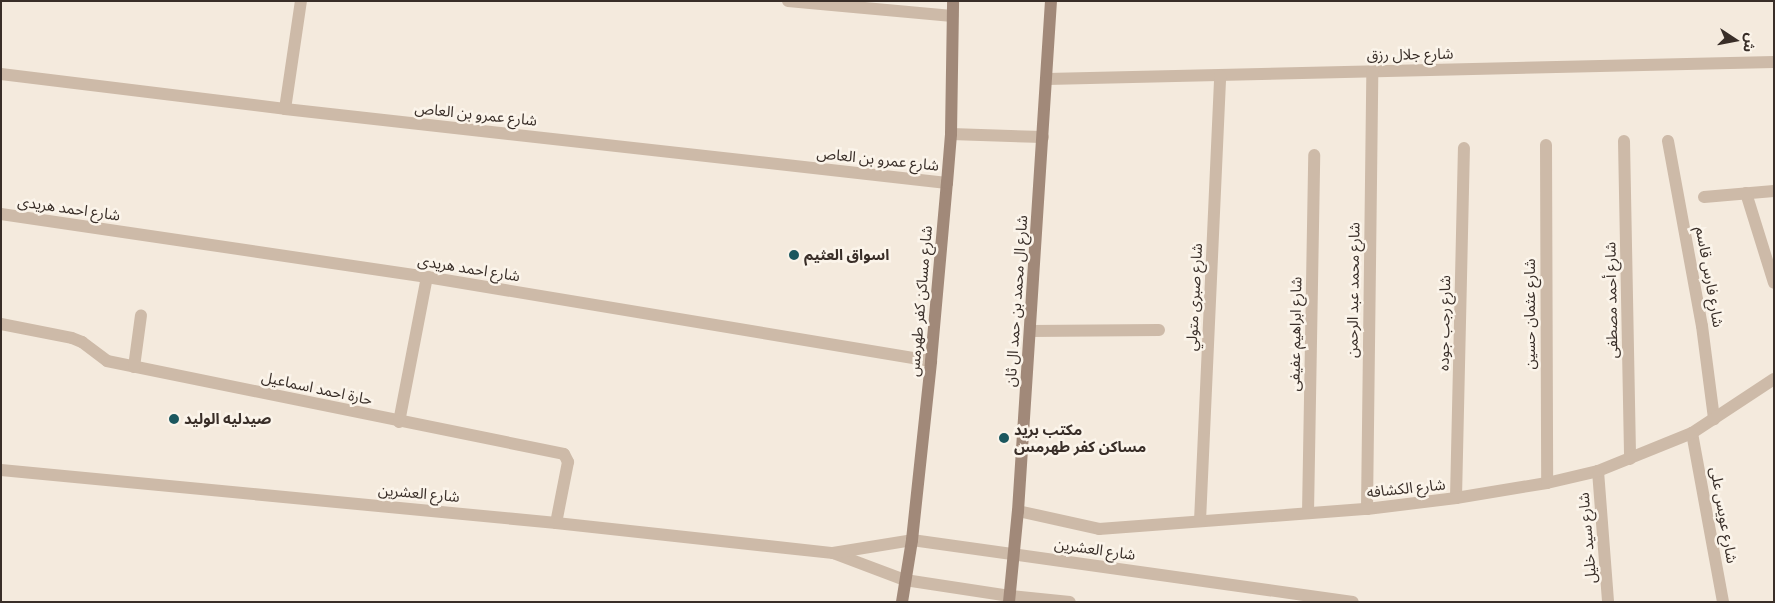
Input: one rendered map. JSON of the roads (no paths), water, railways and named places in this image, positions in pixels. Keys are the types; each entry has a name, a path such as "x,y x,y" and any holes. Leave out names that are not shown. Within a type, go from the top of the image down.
{"street":[{"path":"284,109 301,1"},
{"path":"788,1 952,16"},
{"name":"شارع مساكن كفر طهرمس","path":"902,602 904,580 912,540 947,183 951,134 953,1"},
{"name":"شارع ال محمد بن حمد ال ثان","path":"1009,599 1018,511 1051,1"},
{"name":"شارع جلال رزق","path":"1046,79 1774,62"},
{"name":"شارع محمد عبد الرحمن","path":"1367,509 1372,71"},
{"name":"شارع عمرو بن العاص","path":"1,74 284,109 947,183"},
{"name":"شارع صبرى متولي","path":"1200,521 1220,75"},
{"path":"951,134 1043,137"},
{"name":"شارع أحمد مصطفى","path":"1624,141 1630,458"},
{"name":"شارع فارس قاسم","path":"1668,141 1702,326 1714,419"},
{"name":"شارع عثمان حسين","path":"1546,146 1547,483"},
{"name":"شارع رجب جوده","path":"1456,498 1464,148"},
{"name":"شارع ابراهيم عفيفى","path":"1308,513 1314,155"},
{"path":"1704,197 1774,191"},
{"path":"1746,193 1774,283"},
{"name":"شارع احمد هريدى","path":"1,214 427,277 931,361"},
{"path":"399,422 427,277"},
{"path":"134,367 141,315"},
{"name":"حارة احمد اسماعيل","path":"1,324 72,338 82,342 106,361 564,454 568,462 556,523"},
{"path":"1030,331 1159,330"},
{"name":"شارع الكشافه","path":"1018,511 1099,529 1367,509 1456,498 1547,483 1598,471 1692,433 1774,379"},
{"name":"شارع عويس على","path":"1692,433 1723,602"},
{"name":"شارع العشرين","path":"1,470 556,523 832,553 904,580 1009,599 1070,602"},
{"name":"شارع سيد خليل","path":"1598,471 1608,602"},
{"name":"شارع العشرين","path":"832,553 912,540 1353,602"}],"place":[{"name":"اسواق العثيم","path":"794,255"},
{"name":"صيدليه الوليد","path":"174,419"},
{"name":"مكتب بريد مساكن كفر طهرمس","path":"1004,438"}]}
